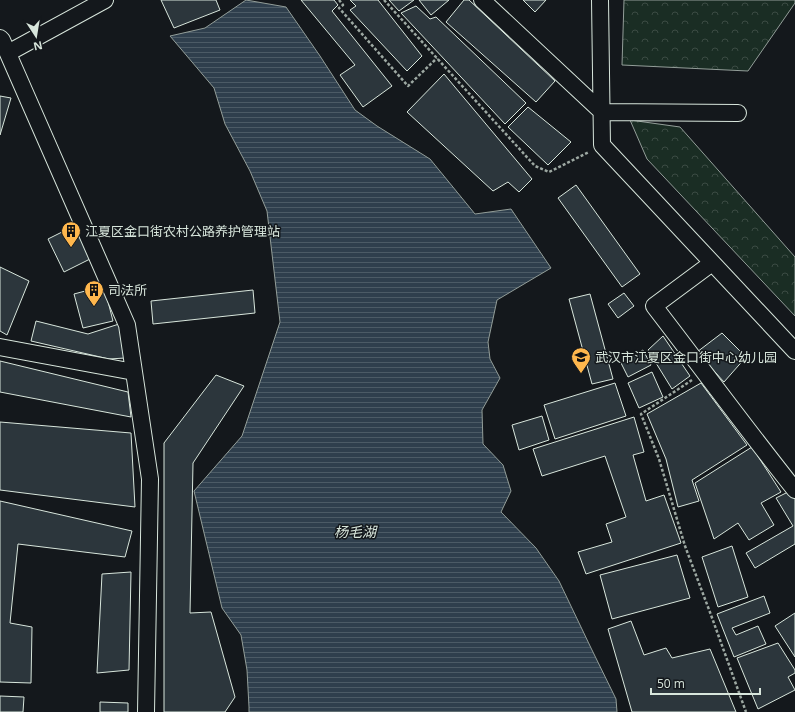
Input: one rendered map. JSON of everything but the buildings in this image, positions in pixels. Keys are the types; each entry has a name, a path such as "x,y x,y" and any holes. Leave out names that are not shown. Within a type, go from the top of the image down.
{"street":[{"path":"8,53 105,0"},
{"path":"482,0 602,112 738,113"},
{"path":"600,0 602,145 795,352"},
{"path":"0,38 8,53 127,325 150,480 146,712"},
{"path":"712,263 654,306 795,490"},
{"path":"0,347 134,372"}],"path":[{"path":"339,0 343,5 339,8 408,86 437,58"},
{"path":"384,0 535,166 549,172 602,145"},
{"path":"705,372 641,414 659,459 685,546 746,712"}],"green space":[{"path":"624,0 795,0 795,3 748,71 622,65"},
{"path":"630,120 680,127 795,257 795,316 647,159"}],"water":[{"name":"杨毛湖","path":"246,0 286,7 355,110 377,126 430,159 475,214 511,209 551,268 497,300 488,342 490,359 500,378 482,410 483,444 503,465 511,491 501,512 536,548 559,581 616,699 617,712 249,712 247,670 241,635 222,608 194,491 242,436 280,322 267,211 250,171 225,124 214,88 170,36 205,28"}],"place":[{"name":"江夏区金口街农村公路养护管理站","path":"71,248"},
{"name":"司法所","path":"94,307"},
{"name":"武汉市江夏区金口街中心幼儿园","path":"581,374"}]}
